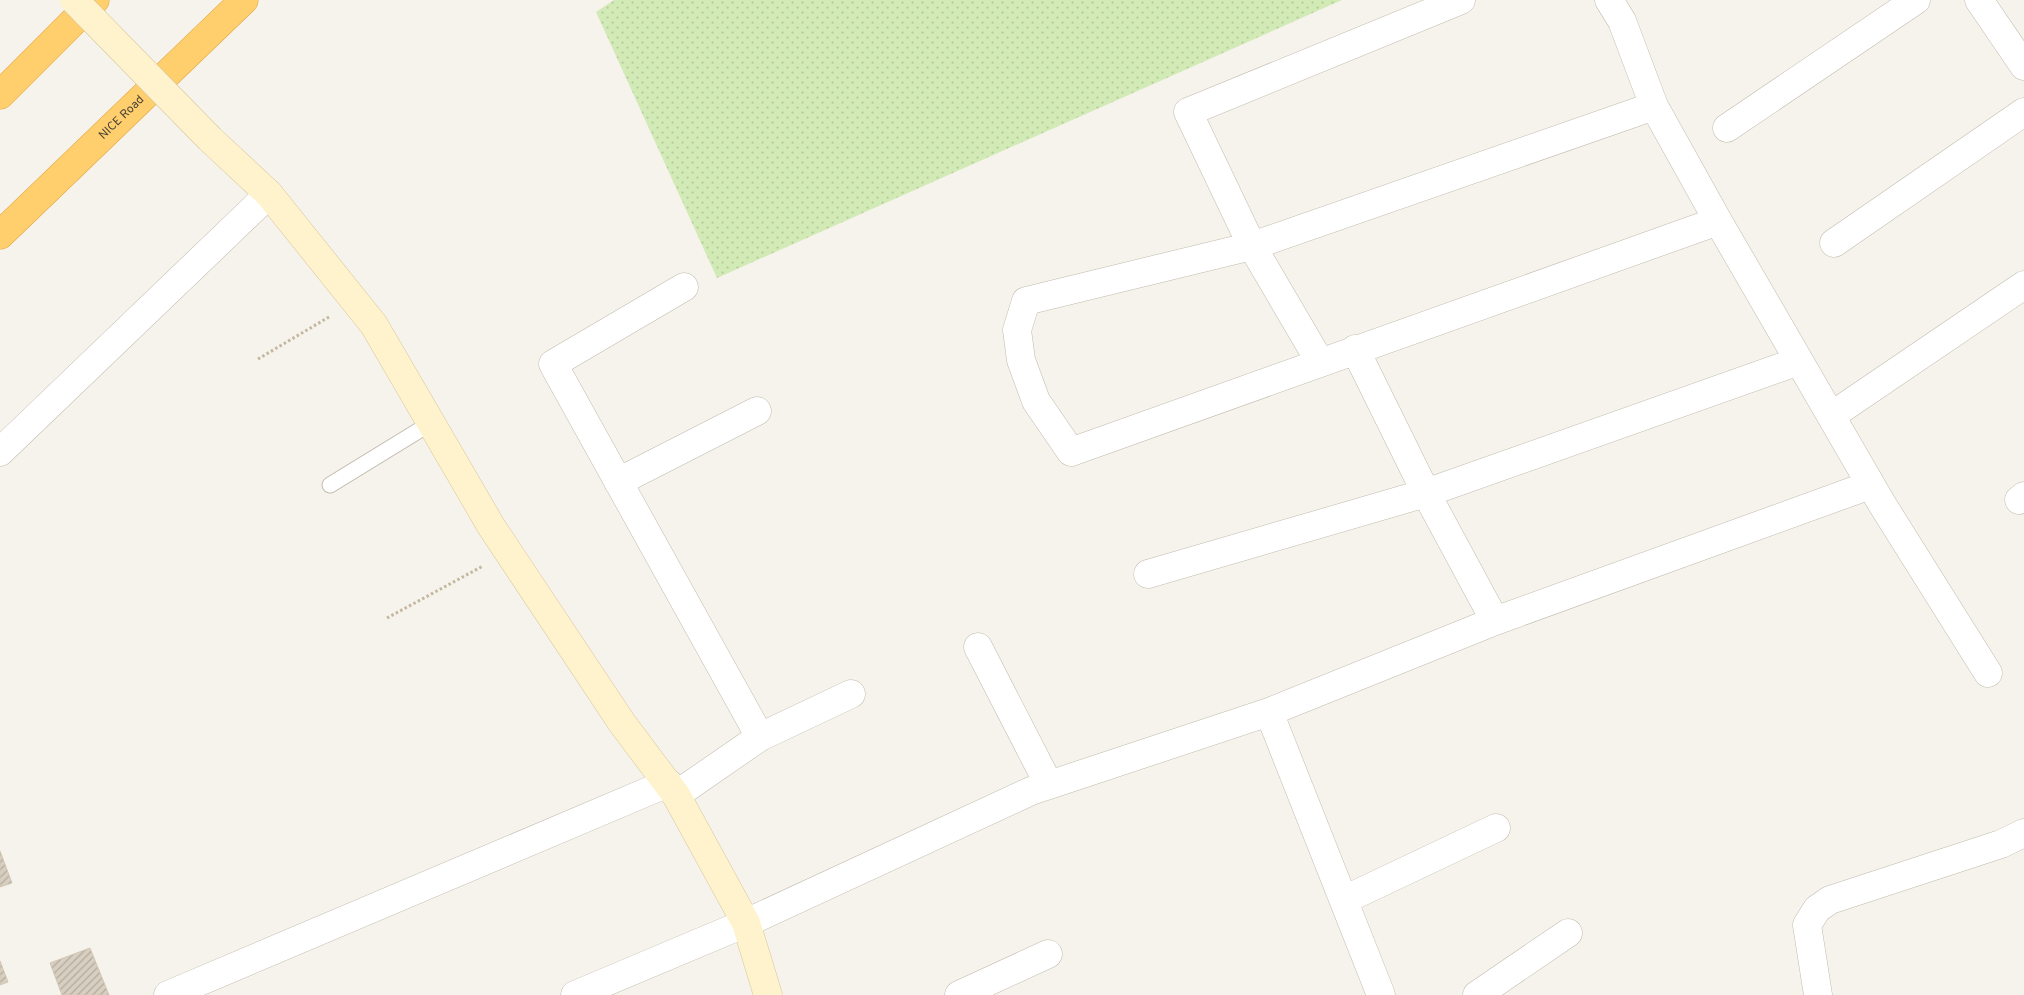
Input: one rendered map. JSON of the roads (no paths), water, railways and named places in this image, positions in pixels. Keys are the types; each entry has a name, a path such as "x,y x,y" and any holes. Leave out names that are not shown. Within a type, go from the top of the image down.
{"highway":[{"path":"0,95 95,0"},
{"name":"NICE Road","path":"0,235 244,0"}],"street":[{"path":"74,0 210,139 269,194 374,324 508,552 622,724 672,789 746,923 768,995"},
{"path":"1320,362 1252,246 1188,112 1461,0"},
{"path":"1609,0 1622,21 1654,106 1718,221 1870,486 1988,673"},
{"path":"1727,128 1916,0"},
{"path":"1979,0 2024,66"},
{"path":"1654,106 1252,246 1026,301 1016,330 1020,360 1036,401 1071,452 1355,349 1718,221"},
{"path":"1834,243 2024,112"},
{"path":"0,452 269,194"},
{"path":"1831,416 2024,285"},
{"path":"684,287 553,364 760,737"},
{"path":"1355,349 1426,493 1495,621"},
{"path":"1148,574 1426,493 1799,361"},
{"path":"618,482 757,412"},
{"path":"575,995 746,923 1031,791 1269,712 1495,621 1870,486"},
{"path":"978,646 1049,785"},
{"path":"168,995 672,789 760,737 851,694"},
{"path":"1269,712 1381,995"},
{"path":"1344,900 1496,828"},
{"path":"1818,995 1807,925 1817,909 1830,900 2002,844 2024,833"},
{"path":"1477,995 1568,933"},
{"path":"959,995 1048,954"}],"lane":[{"path":"330,485 431,423"}]}
